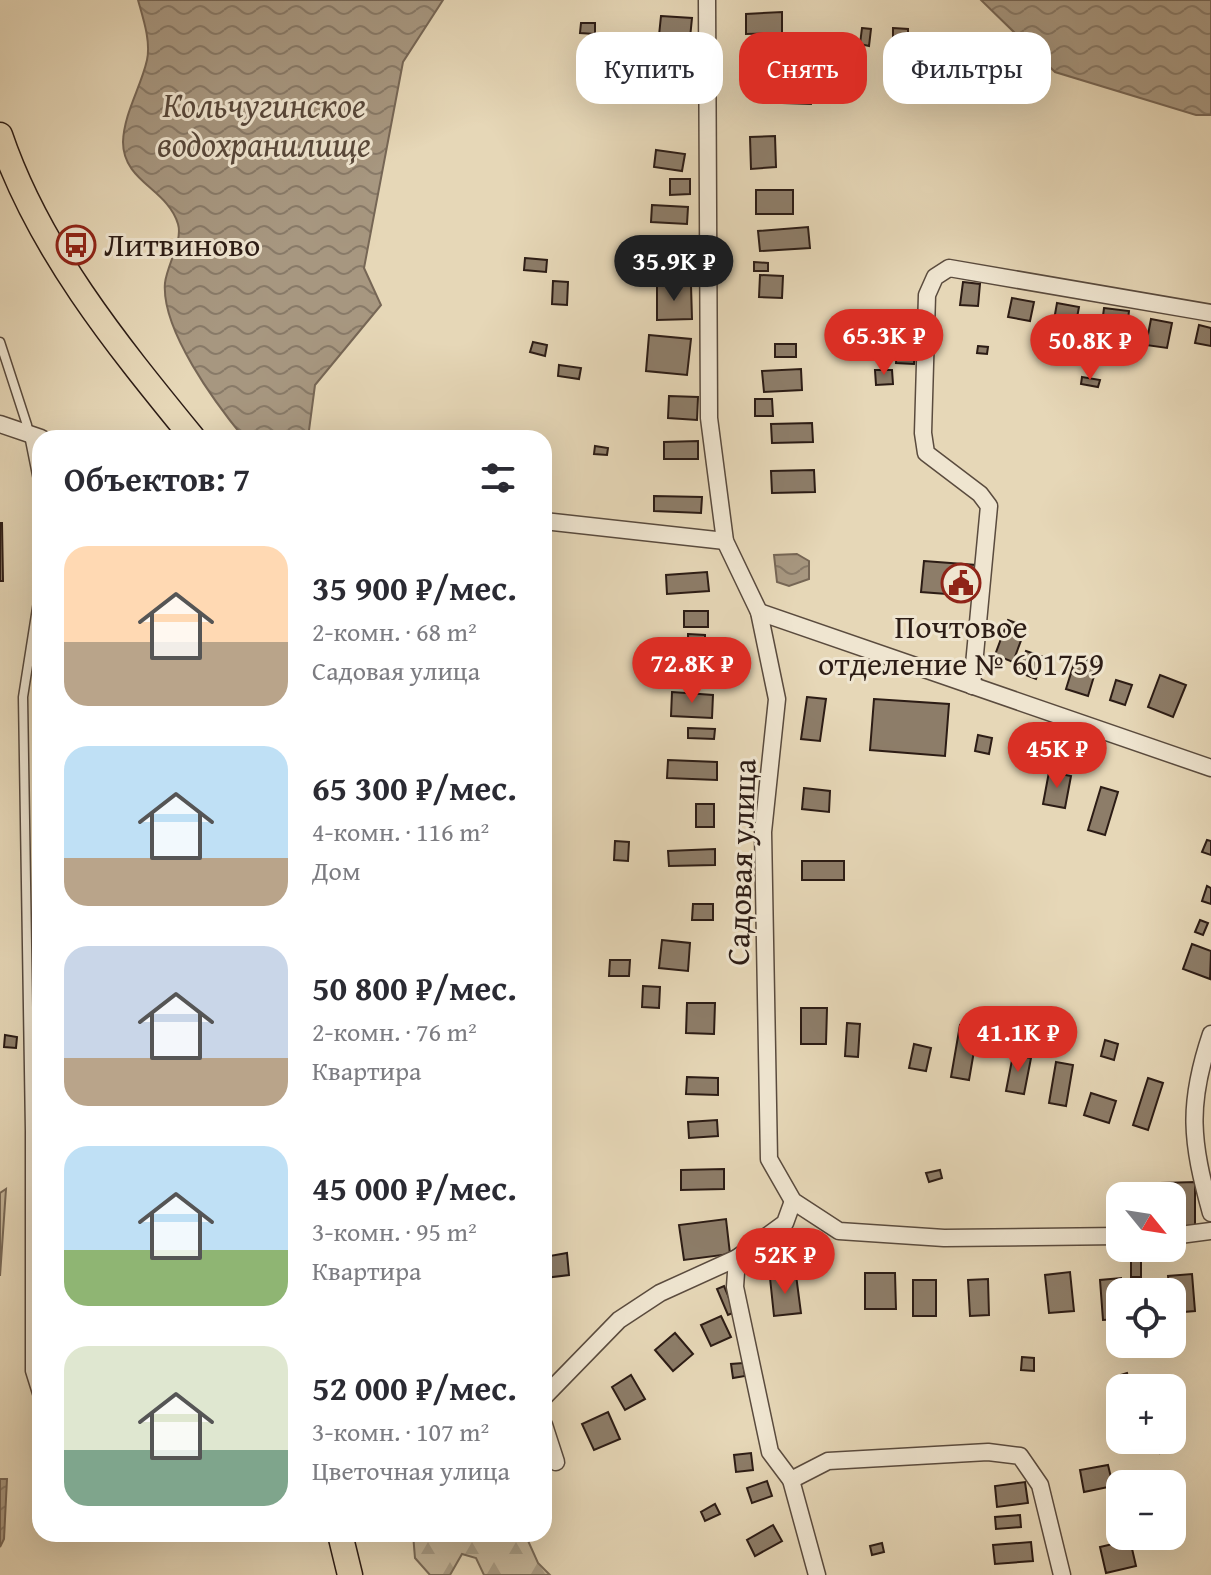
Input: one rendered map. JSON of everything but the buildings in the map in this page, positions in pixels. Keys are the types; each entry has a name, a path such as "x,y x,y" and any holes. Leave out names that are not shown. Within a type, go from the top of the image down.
{"main road":[{"path":"0,135 20,187 83,294 132,363 186,430"},
{"path":"342,1542 350,1575"}],"street":[{"name":"Садовая улица","path":"707,0 709,418 725,541 759,612 777,699 763,832 769,1159 793,1201"},
{"path":"972,686 989,506 980,494 926,453 923,433 927,295 935,277 949,268 1211,313"},
{"path":"0,424 32,435"},
{"path":"552,522 725,541"},
{"path":"759,612 1211,768"},
{"path":"1211,1034 1196,1080 1195,1153 1211,1213"},
{"path":"552,1389 619,1320 660,1293 737,1258 785,1223 793,1201 839,1231 944,1238 1106,1236"},
{"path":"1186,1234 1211,1231"},
{"path":"737,1258 735,1287 770,1452 791,1480 817,1575"},
{"path":"552,1450 556,1462"},
{"path":"791,1480 828,1461 988,1452 1020,1456 1040,1485 1062,1575"}],"lane":[{"path":"0,342 33,430"},
{"path":"32,640 23,697 32,1377"}],"green space":[{"path":"6,1189 0,1276 0,1193"},
{"path":"414,1542 529,1542 538,1563 550,1575 484,1575 476,1558 462,1554 450,1575 430,1575 415,1558"}],"water":[{"name":"Кольчугинское водохранилище","path":"138,0 443,0 403,62 364,268 381,305 315,385 309,430 238,430 192,365 172,322 165,283 178,238 178,224 165,202 130,167 123,142 126,121 148,53"},
{"path":"981,0 1211,0 1211,115 1196,115 1055,72 1051,68 1051,32 1014,32"},
{"path":"797,554 809,561 809,579 789,586 777,582 774,555"},
{"path":"0,1479 7,1479 4,1539 0,1547"}],"place":[{"name":"Литвиново","path":"76,245"},
{"name":"Почтовое отделение № 601759","path":"961,583"}]}
